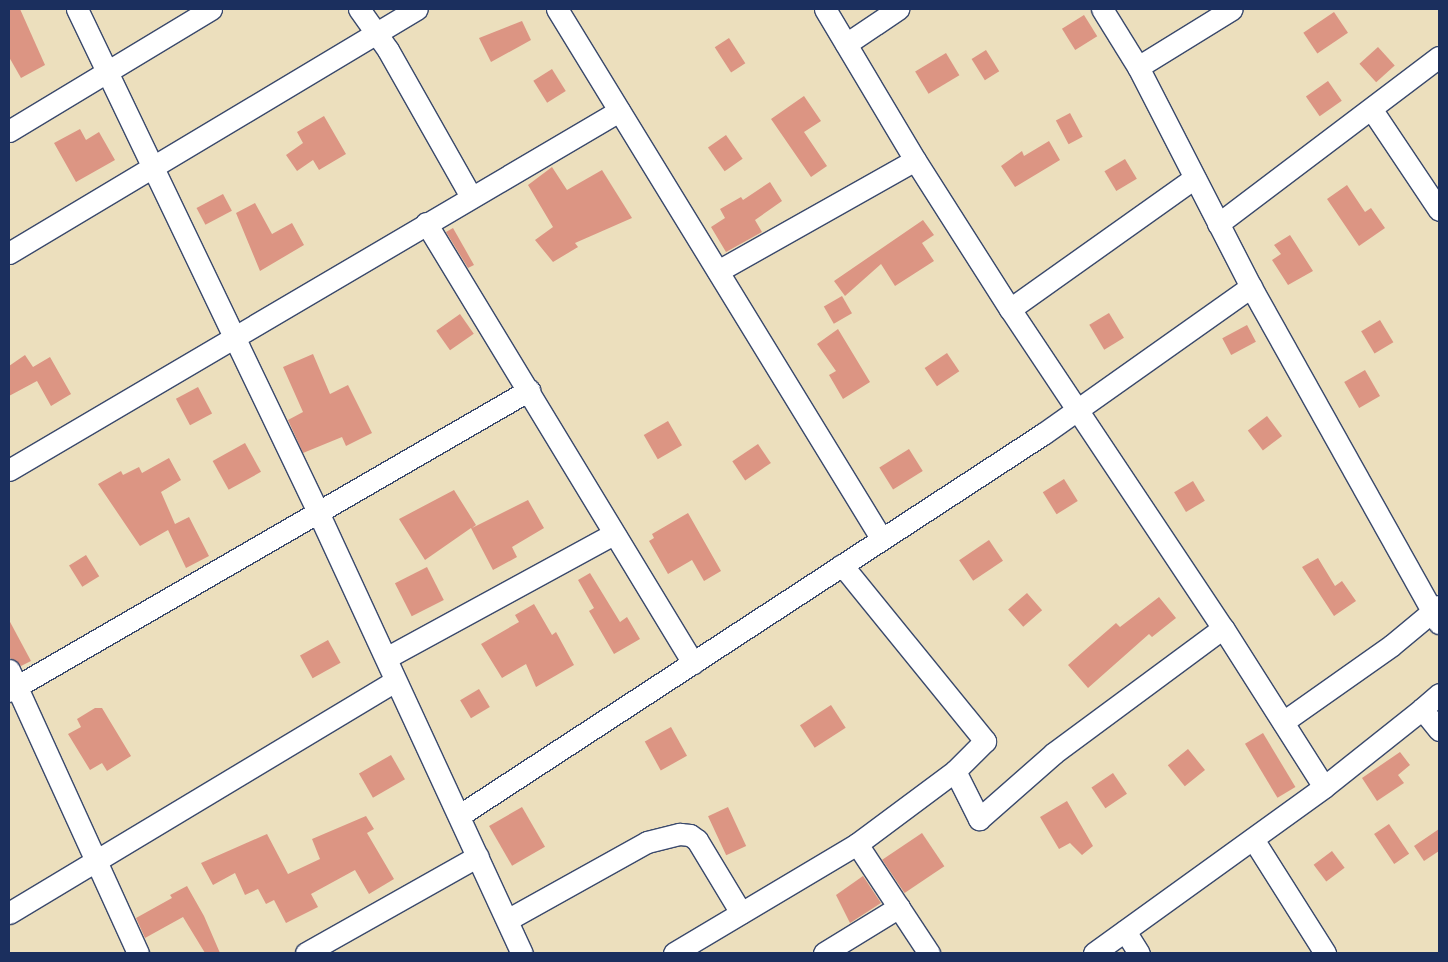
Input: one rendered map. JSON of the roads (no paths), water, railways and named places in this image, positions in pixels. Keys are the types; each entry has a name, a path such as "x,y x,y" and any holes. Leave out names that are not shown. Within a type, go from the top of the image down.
{"street":[{"path":"77,9 151,167 317,510 460,815 522,953"},
{"path":"9,131 211,9"},
{"path":"359,9 377,32 471,197"},
{"path":"9,253 416,9"},
{"path":"557,9 881,538"},
{"path":"825,9 915,160 1010,309 1223,628 1324,786"},
{"path":"846,44 898,9"},
{"path":"1102,9 1138,67 1250,287 1437,614 1283,722"},
{"path":"1138,67 1232,9"},
{"path":"1218,224 1372,110 1439,57"},
{"path":"1372,110 1439,210"},
{"path":"9,470 619,111"},
{"path":"718,271 915,160"},
{"path":"1010,309 1194,178"},
{"path":"426,223 693,663"},
{"path":"460,815 1076,410 1250,287"},
{"path":"138,953 11,682 529,390"},
{"path":"386,658 614,534"},
{"path":"674,953 857,844 955,771 985,741 842,565"},
{"path":"955,771 980,819 1054,753 1223,628"},
{"path":"9,913 396,680"},
{"path":"1094,953 1254,839 1439,694"},
{"path":"1422,709 1439,730"},
{"path":"507,920 647,842 680,834 690,835 697,840 741,913"},
{"path":"1254,839 1325,953"},
{"path":"857,844 929,953"},
{"path":"306,953 478,856"},
{"path":"824,953 899,907"},
{"path":"1125,931 1139,953"}]}
